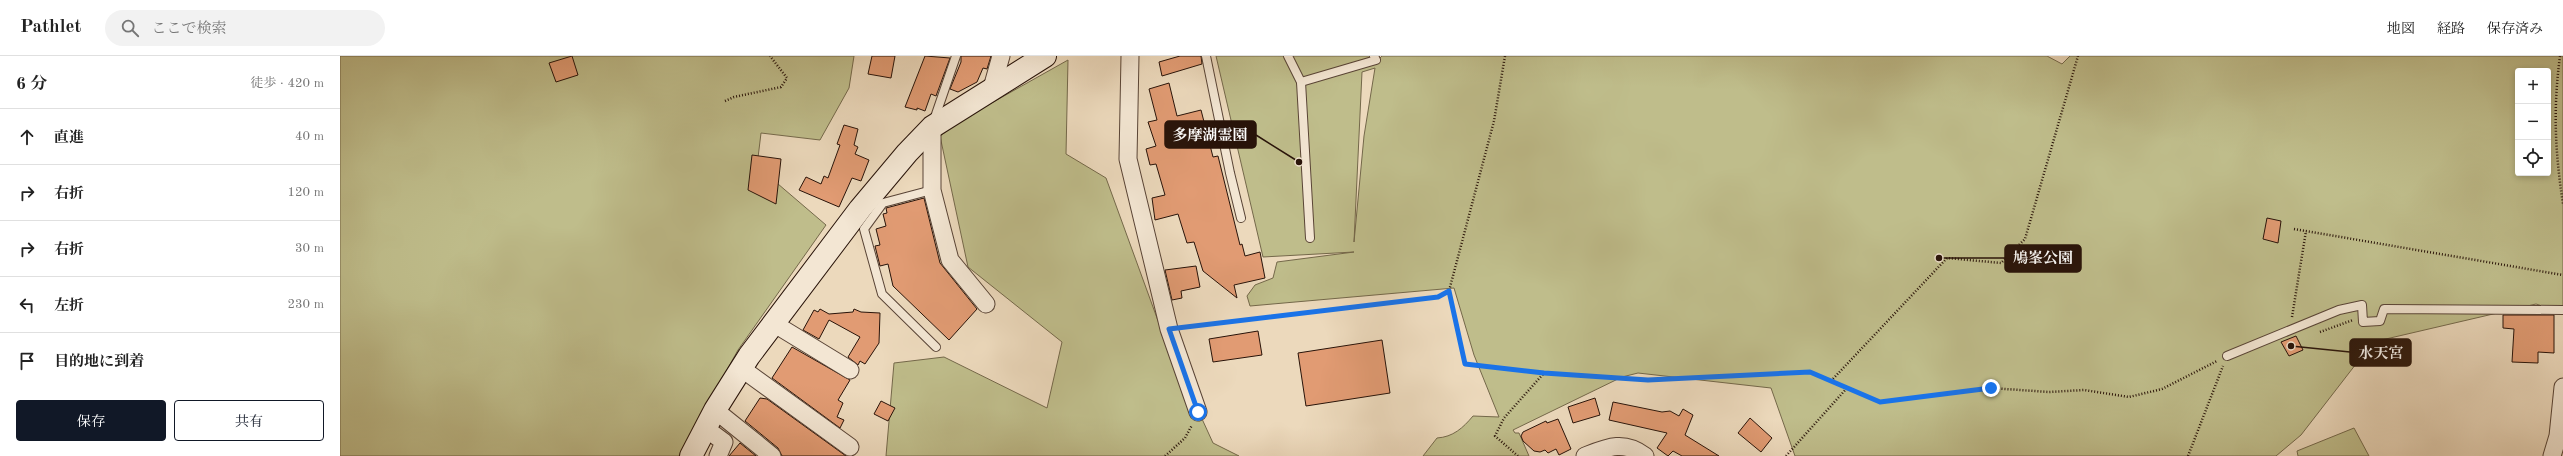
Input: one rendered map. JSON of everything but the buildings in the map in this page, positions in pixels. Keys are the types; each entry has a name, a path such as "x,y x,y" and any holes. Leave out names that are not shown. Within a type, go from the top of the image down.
{"street":[{"path":"992,88 1001,56"},
{"path":"691,456 715,410 741,368 773,323 860,209 932,127 1045,56"},
{"path":"1130,56 1128,159 1169,329 1198,412"},
{"path":"932,127 932,190 950,260 986,304"},
{"path":"773,323 850,370"},
{"path":"741,368 850,447"},
{"path":"2552,456 2558,436 2563,387"},
{"path":"715,410 772,456"},
{"path":"705,428 724,442 718,456"},
{"path":"1585,456 1609,446 1633,447 1645,456"}],"lane":[{"path":"932,127 956,56"},
{"path":"1206,56 1230,173 1241,218"},
{"path":"1288,56 1301,82 1310,238"},
{"path":"1301,82 1376,60 1374,56"},
{"path":"932,190 883,203 864,229 882,294 936,347"},
{"path":"2227,356 2255,342 2289,331 2339,310 2362,306 2363,322 2380,321 2384,309 2563,310"}],"path":[{"path":"725,101 734,96 781,88 787,78 770,56"},
{"path":"1505,56 1494,121 1449,291 1465,364 1544,373 1648,380 1810,372 1880,402 1991,388 2049,392 2084,390 2129,397 2162,389 2227,356"},
{"path":"1830,381 1946,258 2001,263 2025,238 2078,56"},
{"path":"2560,56 2555,94 2555,154 2563,204"},
{"path":"2294,229 2563,275"},
{"path":"2289,331 2306,231"},
{"path":"1169,329 1438,297 1449,291"},
{"path":"2318,333 2363,317"},
{"path":"2188,456 2227,356"},
{"path":"1518,456 1495,436 1504,418 1544,373"},
{"path":"1786,456 1847,388"},
{"path":"1165,456 1185,438 1198,412"}],"shaded area":[{"path":"340,56 854,56 849,88 820,140 761,133 757,166 826,225 738,350 679,456 340,456"},
{"path":"1216,56 1379,56 1380,58 1382,56 2047,56 2062,64 2070,56 2563,56 2563,312 2536,304 2373,342 2301,435 2276,456 1795,456 1771,388 1638,373 1622,377 1513,430 1515,433 1519,433 1529,456 1423,456 1437,438 1453,434 1473,416 1499,417 1474,355 1454,288 1250,306 1247,296 1255,285 1273,278 1277,262 1354,252 1263,257","holes":["1375,68 1364,136 1354,242 1362,72"]},
{"path":"1068,60 1066,154 1106,178 1161,329 1213,443 1239,456 886,456 894,363 944,357 1047,408 1062,342 968,267 940,136 963,119"},
{"path":"2354,428 2369,456 2298,456 2297,451"}],"place":[{"name":"多摩湖霊園","path":"1299,162"},
{"name":"鳩峯公園","path":"1939,258"},
{"name":"水天宮","path":"2291,346"}],"route":[{"path":"1198,412 1169,329 1438,297 1449,291 1465,364 1544,373 1596,377 1622,377 1648,380 1676,377 1810,372 1880,402 1937,393 1991,388"}]}
